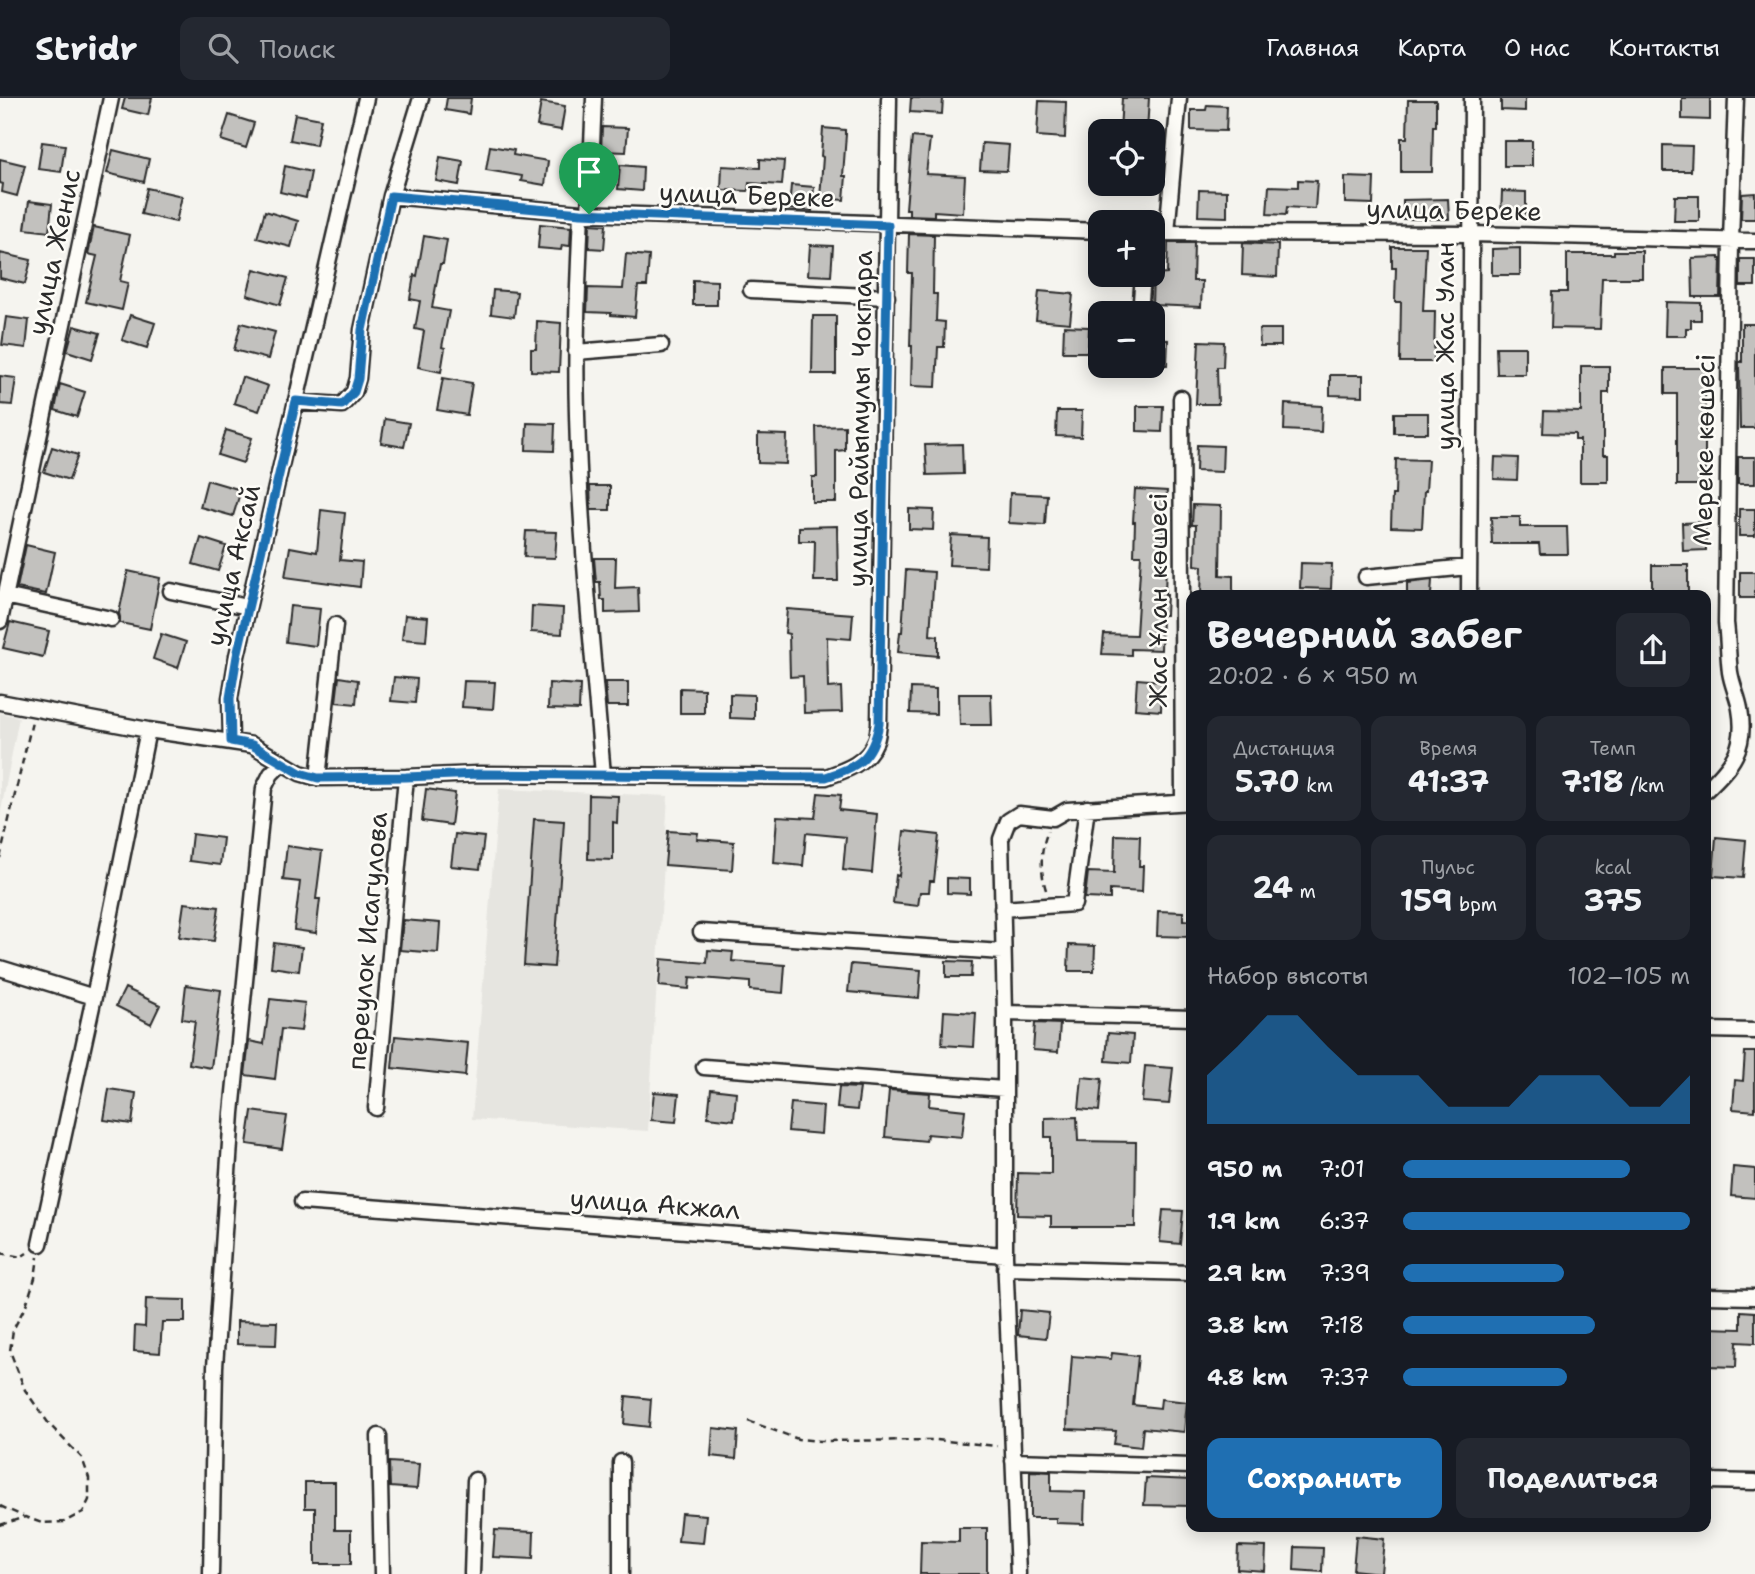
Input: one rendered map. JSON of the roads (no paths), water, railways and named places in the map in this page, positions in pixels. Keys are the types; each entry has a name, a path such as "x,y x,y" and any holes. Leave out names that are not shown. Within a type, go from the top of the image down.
{"street":[{"name":"улица Женис","path":"0,621 111,98"},
{"name":"улица Аксай","path":"231,741 230,698 237,656 366,98"},
{"path":"296,401 342,405 354,392 358,379 362,330 391,196 421,98"},
{"path":"0,702 148,730 252,745 300,773 318,778 478,774 603,775 582,520 576,352 594,98"},
{"name":"улица Райымулы Чокпара","path":"603,775 826,777 850,769 864,759 876,741 879,724 889,98"},
{"path":"1163,210 1179,98"},
{"name":"улица Жас Улан","path":"1469,590 1472,98"},
{"name":"Мереке көшесі","path":"1711,785 1726,771 1737,754 1741,736 1740,710 1730,673 1726,623 1731,240 1736,98"},
{"name":"улица Береке","path":"391,196 585,214 1088,231"},
{"name":"улица Береке","path":"1165,233 1471,234 1755,241"},
{"path":"751,290 887,297"},
{"path":"576,352 661,345"},
{"name":"Жас Ұлан көшесі","path":"1181,398 1186,687"},
{"path":"1366,577 1468,567"},
{"path":"171,592 248,607"},
{"path":"5,596 111,619"},
{"path":"318,778 335,625"},
{"path":"40,1244 148,730"},
{"path":"211,1574 215,1367 232,1113 264,788 271,774 282,763"},
{"name":"переулок Исагулова","path":"376,1108 406,777"},
{"path":"1018,1574 1005,1262 1005,1013 1001,839 1008,821 1019,814 1053,818 1067,810 1186,802"},
{"path":"1002,909 1074,904 1087,808"},
{"path":"701,932 1002,952"},
{"path":"0,968 94,997"},
{"path":"1005,1013 1186,1018"},
{"path":"1711,1030 1755,1031"},
{"path":"704,1067 1004,1089"},
{"name":"улица Акжал","path":"302,1202 1005,1262 1186,1273"},
{"path":"1711,1296 1755,1297"},
{"path":"379,1436 382,1574"},
{"path":"1013,1454 1186,1466"},
{"path":"621,1462 621,1574"},
{"path":"472,1574 475,1480"},
{"path":"1711,1481 1755,1482"}]}
